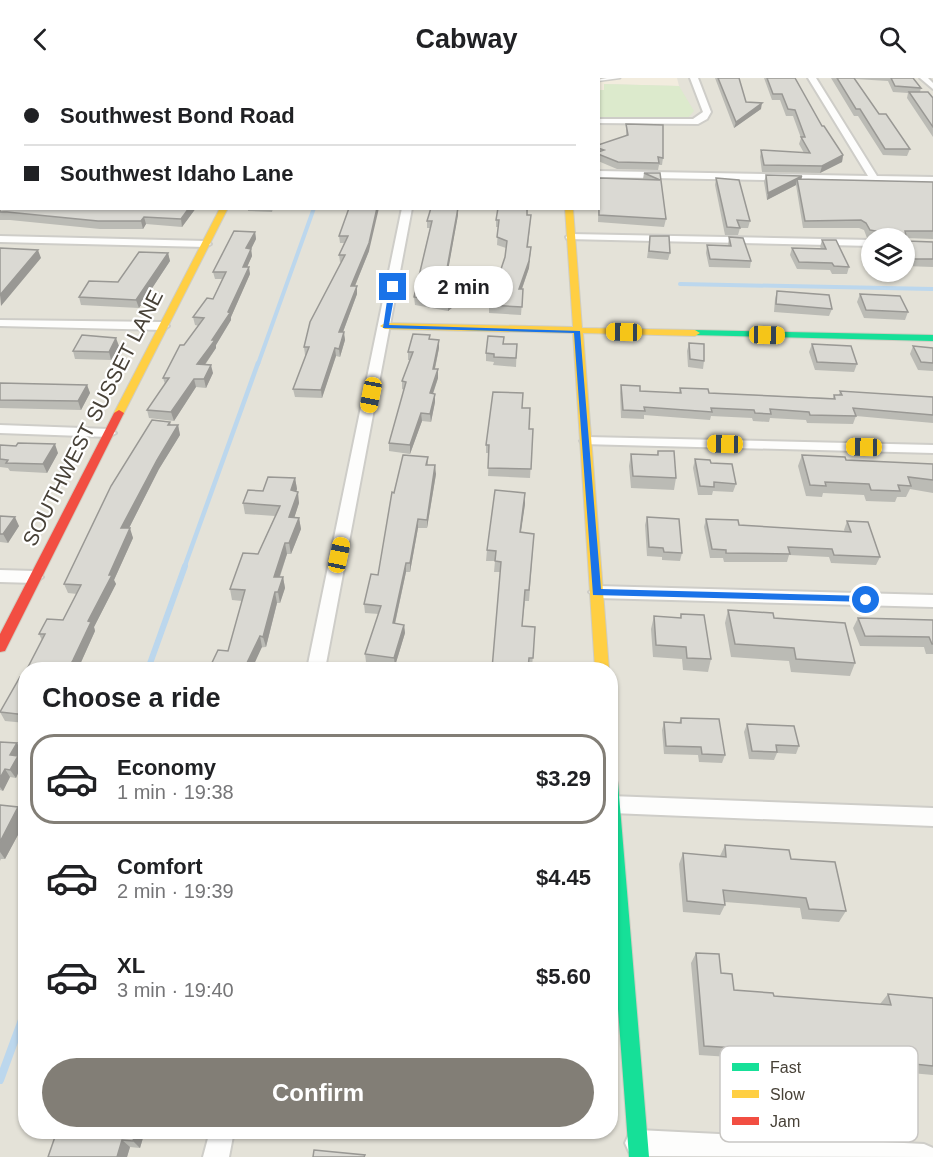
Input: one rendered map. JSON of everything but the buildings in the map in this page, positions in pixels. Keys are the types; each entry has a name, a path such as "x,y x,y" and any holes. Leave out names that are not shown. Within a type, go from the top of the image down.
{"street":[{"path":"600,122 695,122 704,117 707,112 694,78"},
{"path":"812,78 874,179"},
{"path":"924,78 933,87"},
{"path":"600,174 933,180"},
{"name":"SOUTHWEST SUSSET LANE","path":"0,647 223,210"},
{"path":"317,662 407,210"},
{"path":"569,210 602,662"},
{"path":"571,237 861,243"},
{"path":"0,239 206,244"},
{"path":"0,322 163,326"},
{"path":"385,327 933,338"},
{"path":"0,429 110,433"},
{"path":"587,441 933,449"},
{"path":"0,576 35,577"},
{"path":"597,592 933,602"},
{"path":"618,804 933,817"},
{"path":"618,881 639,1150 924,1157"},
{"path":"216,1157 220,1139"}],"lane":[{"path":"600,80 618,78"}],"shaded area":[{"path":"600,78 933,78 933,1157 0,1157 0,210 600,210"},
{"path":"600,78 677,78 679,86 604,84 604,90 600,90"}],"green space":[{"path":"604,84 679,86 694,111 687,119 600,117 600,90 604,90"}],"waterway":[{"path":"258,364 313,210"},
{"path":"680,284 933,289"},
{"path":"184,568 258,363"},
{"path":"151,662 185,566"},
{"path":"0,1080 18,1031"}],"traffic: fast":[{"path":"695,333 933,338"},
{"path":"618,886 639,1157"}],"traffic: slow":[{"path":"119,413 223,210"},
{"path":"569,210 601,662"},
{"path":"385,326 695,333"}],"traffic: jam":[{"path":"0,647 119,413"}],"route":[{"path":"393,287 385,327 577,331 597,592 866,600"}]}
